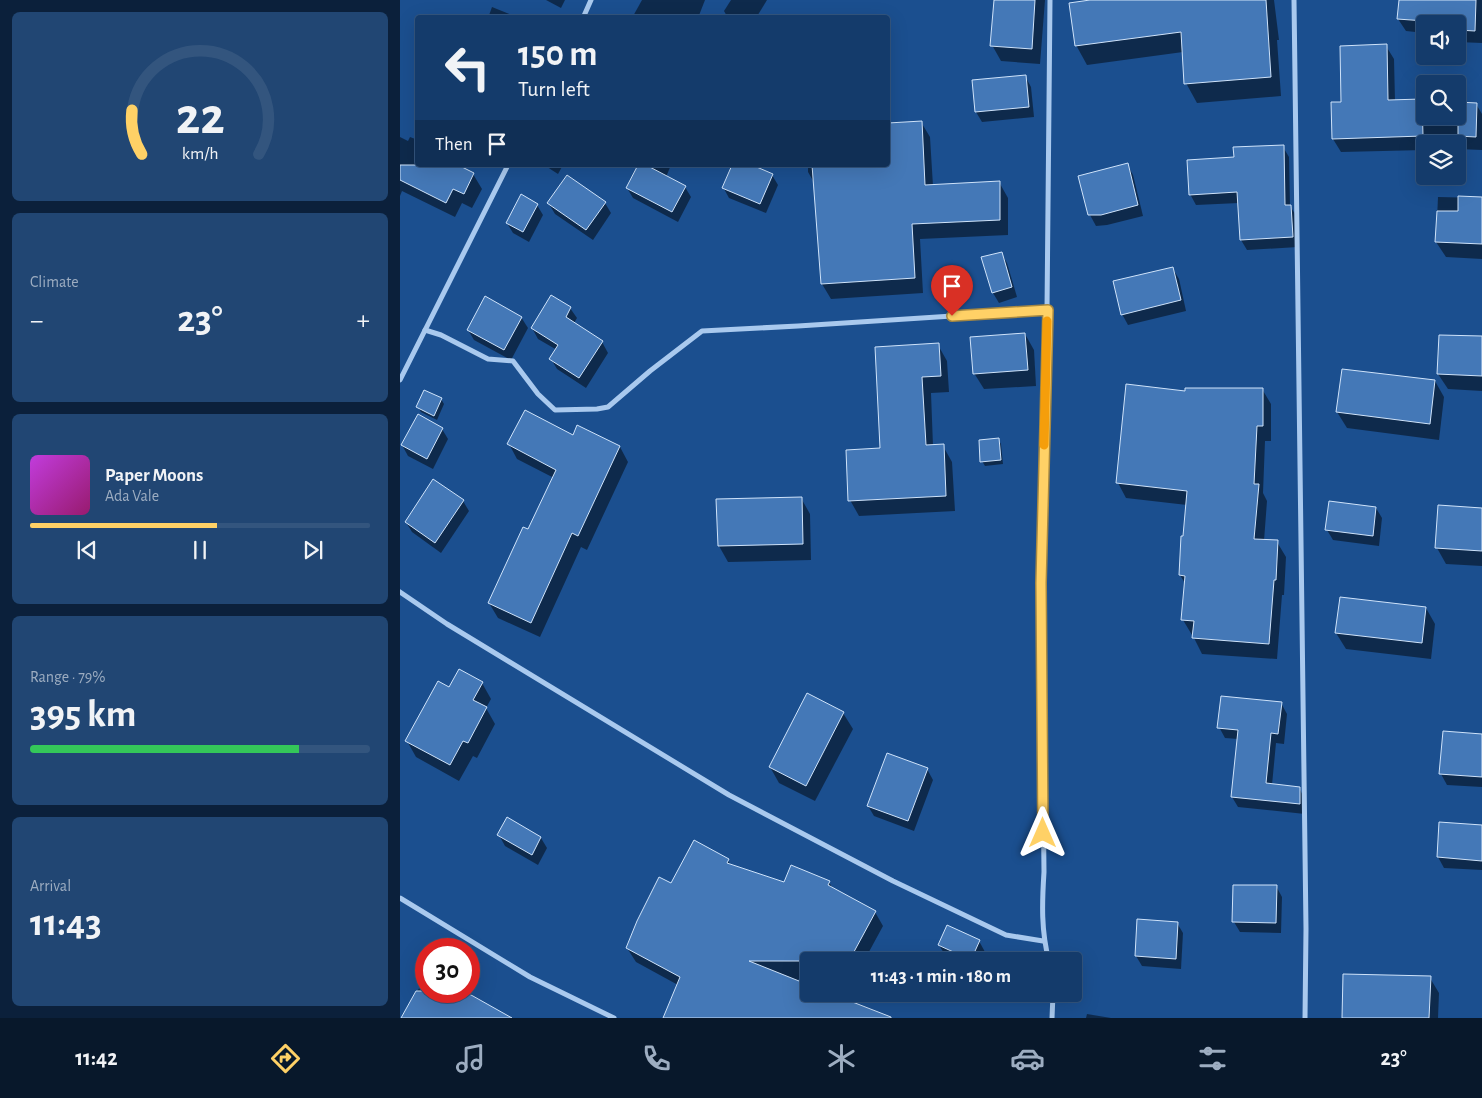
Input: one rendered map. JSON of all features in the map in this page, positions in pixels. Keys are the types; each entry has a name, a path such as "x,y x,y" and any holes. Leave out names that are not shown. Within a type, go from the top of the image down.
{"street":[{"path":"584,15 591,0"},
{"path":"1046,952 1043,940 1041,583 1048,310 1050,0"},
{"path":"1294,0 1306,1018"},
{"path":"400,380 507,167"},
{"path":"425,330 449,339 488,359 513,361 538,394 555,410 597,409 608,408 650,371 702,331 1048,310"},
{"path":"400,592 447,624 729,795 893,881 1006,935 1043,940"},
{"path":"400,898 530,977 614,1018"},
{"path":"1052,1018 1053,1002"}],"building":[{"path":"994,0 1035,0 1032,49 990,46"},
{"path":"1090,0 1266,0 1271,77 1184,84 1181,32 1075,46 1069,3"},
{"path":"1399,0 1476,0 1475,31 1466,30 1466,15 1416,15 1416,20 1397,19"},
{"path":"1387,44 1388,100 1416,99 1416,125 1423,125 1423,135 1332,139 1331,102 1341,102 1340,46"},
{"path":"1026,75 1029,107 975,112 972,80"},
{"path":"1466,102 1477,103 1476,137 1458,135 1458,125 1466,125"},
{"path":"922,121 925,185 1000,181 1000,220 912,224 915,278 821,284 812,167 890,167 890,123"},
{"path":"1284,145 1285,205 1291,205 1293,237 1240,240 1237,192 1189,195 1187,160 1234,157 1233,147"},
{"path":"1128,163 1138,205 1101,215 1088,215 1078,176"},
{"path":"400,165 415,165 415,167 462,167 474,173 464,194 453,189 446,203 400,180"},
{"path":"637,167 650,167 686,186 672,212 626,188"},
{"path":"731,167 757,167 773,174 760,204 722,188"},
{"path":"567,175 606,202 586,230 547,203"},
{"path":"521,194 538,204 523,232 506,223"},
{"path":"1458,196 1482,197 1482,244 1435,242 1437,211 1458,211"},
{"path":"1002,252 1012,287 992,293 981,257"},
{"path":"1173,267 1181,300 1121,315 1113,281"},
{"path":"551,295 571,307 566,317 603,341 579,378 549,359 558,345 531,328"},
{"path":"485,296 522,317 504,350 467,330"},
{"path":"1025,333 1028,370 973,374 970,337"},
{"path":"1439,335 1482,336 1482,376 1437,374"},
{"path":"939,343 941,376 922,377 926,445 944,444 946,496 848,501 846,450 880,448 875,347"},
{"path":"1342,369 1435,380 1430,424 1336,412"},
{"path":"1126,384 1185,391 1185,388 1263,388 1263,426 1257,426 1254,484 1259,484 1254,539 1278,540 1269,644 1192,638 1194,621 1181,620 1185,576 1179,575 1181,536 1183,536 1187,491 1116,483"},
{"path":"424,390 442,398 434,416 416,407"},
{"path":"525,410 573,435 577,425 620,446 578,536 572,533 531,623 488,603 523,527 528,529 556,470 507,444"},
{"path":"418,414 443,428 427,459 401,445"},
{"path":"999,438 1001,460 980,462 979,440"},
{"path":"433,479 464,500 435,543 405,522"},
{"path":"802,497 803,544 718,546 716,499"},
{"path":"1329,501 1376,507 1373,536 1325,530"},
{"path":"1438,505 1482,508 1482,551 1435,548"},
{"path":"1340,597 1426,607 1422,643 1335,633"},
{"path":"459,669 483,682 473,700 487,707 468,743 463,741 450,765 405,741 438,681 449,687"},
{"path":"807,693 844,712 806,786 769,767"},
{"path":"1221,696 1282,702 1278,734 1271,733 1266,783 1300,787 1300,804 1231,797 1238,730 1217,728"},
{"path":"1443,731 1482,734 1482,777 1439,774"},
{"path":"887,753 928,768 908,821 867,806"},
{"path":"507,817 541,837 532,855 497,835"},
{"path":"1439,822 1482,825 1482,861 1437,857"},
{"path":"694,840 729,859 727,863 784,882 791,865 830,881 828,885 876,911 854,952 800,952 800,961 749,961 800,981 800,1002 853,1002 891,1018 663,1018 680,977 626,948 659,877 671,883"},
{"path":"1233,885 1277,885 1276,923 1232,922"},
{"path":"1137,919 1178,922 1176,959 1135,956"},
{"path":"947,925 980,940 975,952 953,952 938,945"},
{"path":"1343,974 1431,976 1429,1018 1342,1018"},
{"path":"415,993 415,1003 480,1003 480,1000 512,1018 401,1018"}],"slow traffic":[{"path":"1044,445 1047,321"}],"route":[{"path":"952,316 1048,310 1041,583 1043,833"}]}
